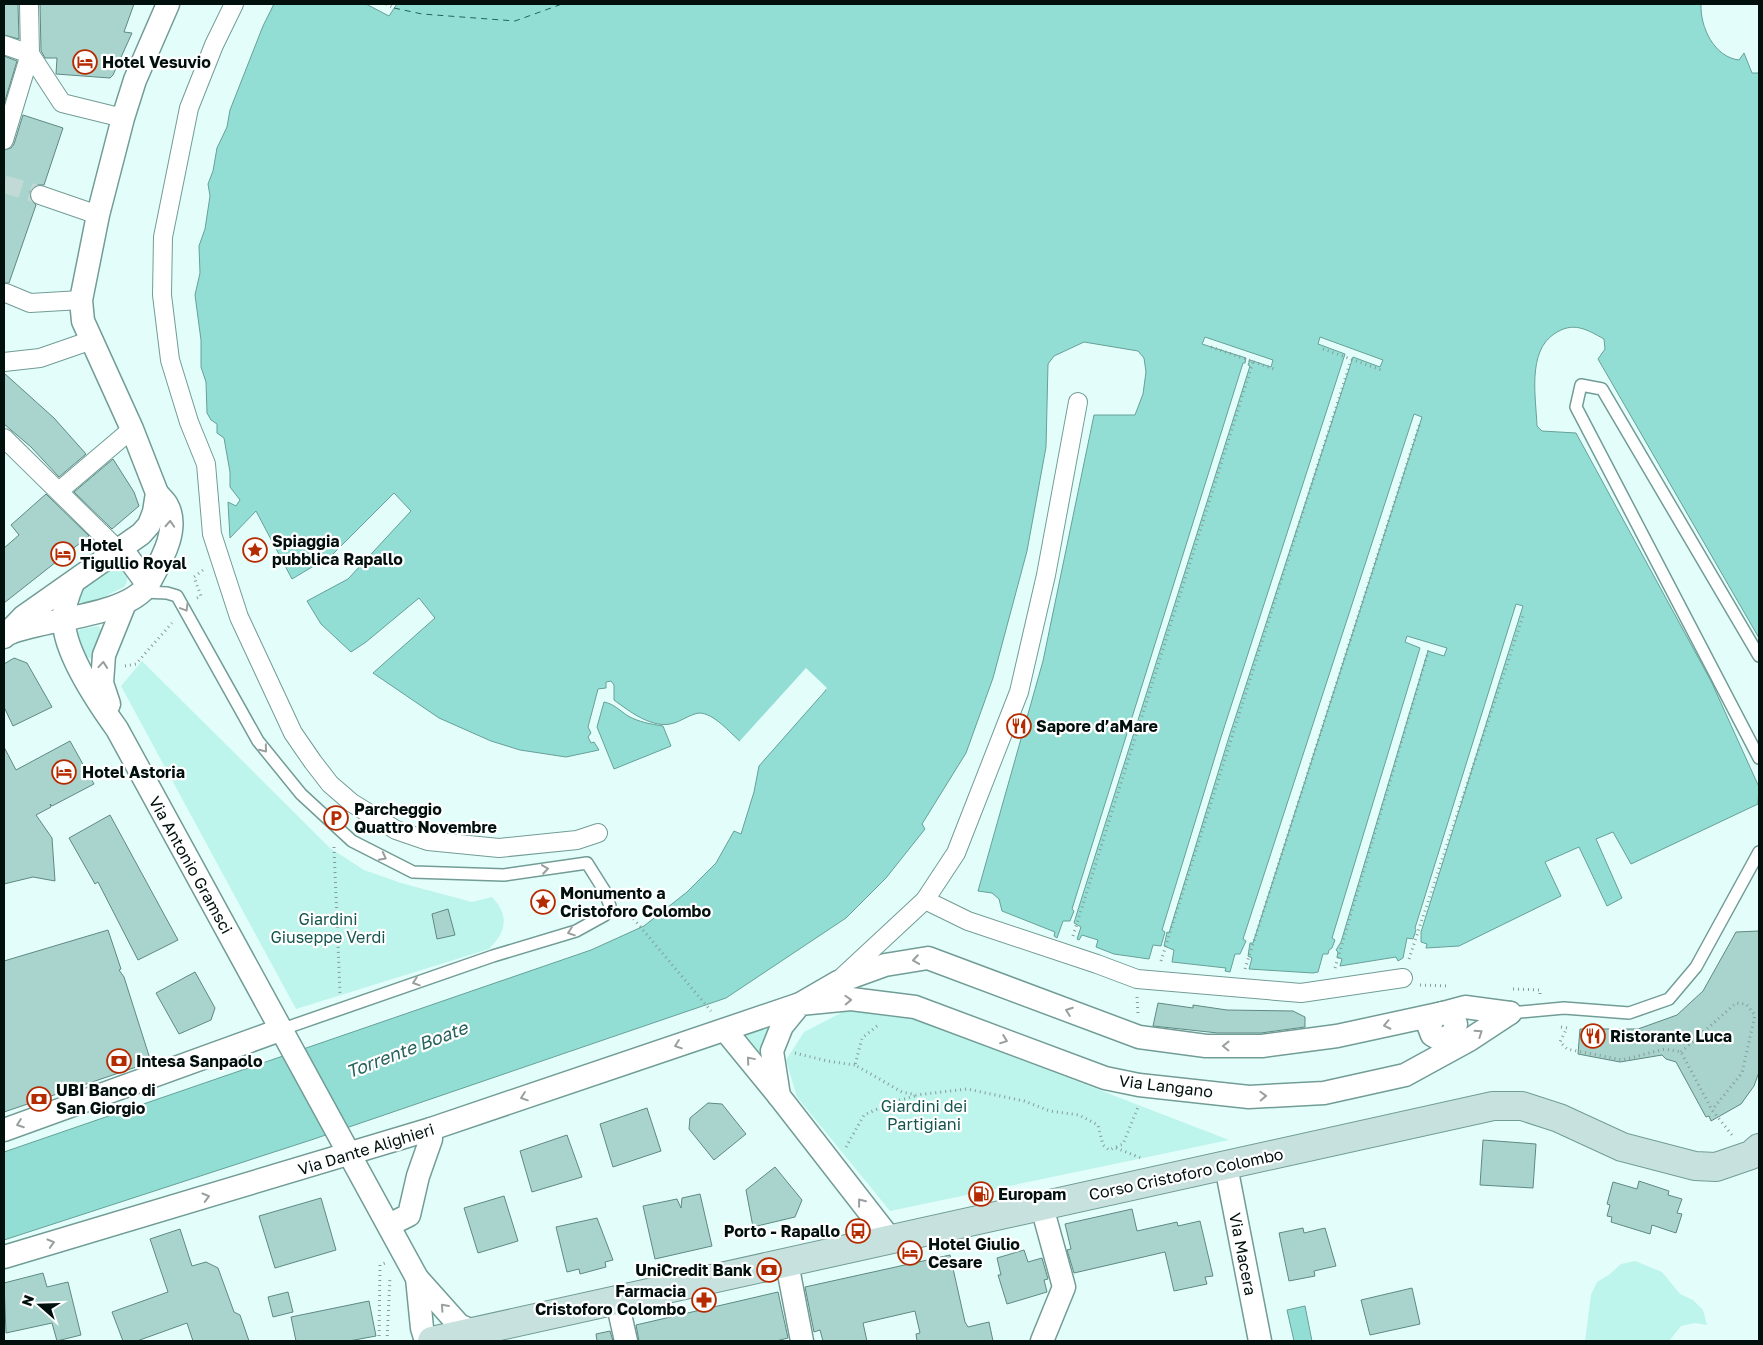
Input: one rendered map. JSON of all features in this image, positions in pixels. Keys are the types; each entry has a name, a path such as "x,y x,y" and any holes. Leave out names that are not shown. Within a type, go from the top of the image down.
{"main road":[{"name":"Corso Cristoforo Colombo","path":"432,1341 1493,1106 1522,1106 1559,1118 1622,1147 1695,1166 1716,1167 1751,1155 1759,1148"}],"street":[{"path":"4,140 30,54 29,4"},
{"path":"117,729 102,683 104,655 138,594 163,557 172,520 167,505 157,493 132,428 83,321 81,300 98,215 123,118 135,80 168,4"},
{"path":"234,4 214,45 189,108 163,237 162,295 170,360 189,422 206,464 212,534 222,573 239,618 293,733 330,784 352,803 396,830 428,841 499,848 577,840 598,833"},
{"path":"4,45 30,54 62,103 123,118"},
{"path":"40,195 98,215"},
{"path":"6,293 30,303 81,300"},
{"path":"4,362 40,358 92,340"},
{"path":"835,984 926,900 956,853 1019,692 1046,575 1078,402"},
{"path":"59,491 132,428"},
{"path":"4,438 119,549 138,594"},
{"path":"5,636 22,617 119,549 149,525 154,512 157,493"},
{"path":"64,620 72,583"},
{"path":"5,636 30,626 64,620 138,594"},
{"name":"Via Antonio Gramsci","path":"64,620 70,647 100,705 117,729 417,1278"},
{"path":"926,900 968,921 1137,979 1301,994 1403,978"},
{"name":"Via Langano","path":"725,1030 800,1004 835,984 885,965 928,958 1139,1037 1206,1046 1262,1046 1440,1022 1464,1008 1510,1013"},
{"name":"Via Langano","path":"800,1004 851,999 915,1007 1105,1078 1139,1086 1249,1096 1324,1093 1405,1075 1450,1051 1510,1013"},
{"path":"779,1096 772,1052 782,1026 800,1004"},
{"path":"1440,1022 1450,1051"},
{"path":"725,1030 891,1240"},
{"name":"Via Dante Alighieri","path":"4,1257 344,1146 431,1129 725,1030"},
{"path":"4,1130 285,1039"},
{"path":"389,1225 409,1215 418,1176 431,1139 431,1129"},
{"name":"Via Macera","path":"1226,1166 1260,1341"},
{"path":"1042,1207 1064,1287 1042,1341"},
{"path":"787,1263 802,1341"},
{"path":"417,1278 459,1324 474,1332"},
{"path":"417,1278 426,1341"},
{"path":"617,1301 626,1341"}],"lane":[{"path":"1759,656 1602,389 1582,385 1576,407 1759,758"},
{"path":"138,594 167,593 177,596 258,742 300,794 352,841 413,872 504,875 587,863 604,890 610,906 605,914 576,931 493,956 340,1008 285,1039"},
{"path":"1510,1013 1564,1008 1628,1013 1669,999 1696,967 1759,852"}],"path":[{"path":"386,4 394,8"},
{"path":"1211,347 1274,369"},
{"path":"1323,349 1384,371"},
{"path":"1161,962 1351,360"},
{"path":"1072,940 1253,362"},
{"path":"1245,970 1420,423"},
{"path":"1403,978 1523,616"},
{"path":"1334,972 1429,650"},
{"path":"333,824 340,1008"},
{"path":"626,910 708,1008"},
{"path":"1137,979 1139,1037"},
{"path":"855,1065 862,1038 880,1023 882,1003"},
{"path":"1681,1052 1736,1003 1746,1004 1755,1015 1742,1072 1712,1110"},
{"path":"1567,1028 1560,1042 1567,1049 1593,1055 1622,1060 1665,1049 1681,1052"},
{"path":"776,1042 798,1055 855,1065 902,1092 916,1095"},
{"path":"1681,1052 1712,1110 1733,1137"},
{"path":"835,1167 864,1115 893,1102 916,1095 967,1089 1024,1101 1050,1111 1079,1116 1098,1125 1103,1146 1109,1150 1123,1144 1127,1137 1138,1107 1139,1086"},
{"path":"379,1341 380,1265 390,1263"},
{"path":"387,1341 390,1274"}],"green space":[{"path":"117,566 123,569 127,577 124,587 91,603 82,603 76,599 82,589 93,578"},
{"path":"98,626 103,632 92,659 86,657 77,632 81,629"},
{"name":"Giardini Giuseppe Verdi","path":"142,661 330,848 364,870 401,883 472,902 492,897 502,911 504,924 495,943 489,949 296,1009 121,686"},
{"name":"Giardini dei Partigiani","path":"866,1000 1229,1140 890,1211 797,1097 786,1060 804,1032"},
{"path":"775,1019 767,1036 761,1060 739,1035"},
{"path":"1635,1261 1662,1272 1680,1294 1693,1300 1703,1310 1707,1325 1695,1323 1681,1326 1669,1341 1585,1341 1591,1295 1597,1282 1621,1264"}],"water":[{"name":"Torrente Boate","path":"274,4 366,4 389,16 397,4 1701,4 1703,22 1710,40 1722,53 1730,58 1739,60 1744,53 1752,73 1759,73 1759,638 1598,359 1605,349 1604,339 1591,332 1573,327 1561,330 1545,342 1536,364 1537,426 1542,431 1576,433 1711,681 1759,787 1758,804 1631,864 1613,832 1596,839 1622,898 1607,906 1579,847 1545,862 1561,896 1459,946 1426,948 1427,944 1421,942 1421,932 1523,606 1516,604 1413,939 1407,938 1403,958 1398,961 1396,957 1340,966 1342,959 1337,957 1338,952 1336,950 1341,942 1428,651 1444,656 1447,648 1407,636 1405,642 1420,648 1332,938 1335,940 1332,948 1328,954 1323,954 1318,972 1249,969 1252,958 1248,956 1250,943 1253,943 1422,417 1414,414 1243,939 1246,941 1240,954 1235,954 1230,972 1225,971 1226,968 1172,962 1174,950 1164,946 1167,932 1169,933 1229,737 1353,357 1380,367 1383,360 1320,337 1318,344 1345,354 1222,734 1162,930 1165,932 1161,946 1153,945 1149,959 1114,954 1096,947 1098,940 1082,935 1079,940 1077,939 1081,927 1074,923 1250,366 1248,365 1250,360 1271,367 1273,360 1205,337 1202,344 1246,358 1245,363 1243,363 1072,909 1074,911 1070,921 1063,921 1057,938 1054,936 1055,932 1002,911 999,899 992,893 978,891 1043,661 1094,415 1135,415 1143,394 1146,372 1144,358 1138,351 1084,342 1054,356 1048,364 1046,447 1027,551 993,678 966,753 922,824 925,829 886,878 846,918 726,998 314,1139 4,1240 4,1152 591,950 644,926 687,892 716,863 734,831 741,834 754,792 759,766 826,690 806,670 741,742 722,724 705,714 699,713 677,722 666,724 650,722 614,700 614,685 611,681 606,682 606,688 598,689 588,727 591,733 588,737 591,743 594,742 599,750 566,757 520,750 491,741 439,718 373,673 435,618 419,598 351,652 321,624 307,601 348,579 411,511 394,493 332,555 292,579 256,511 230,538 228,502 236,506 240,500 230,487 230,472 224,438 217,433 217,424 211,420 207,413 206,382 201,367 201,340 195,295 200,273 199,246 205,229 210,196 208,184 213,171 217,148 227,127 230,110 263,26"},
{"path":"604,702 636,720 663,726 671,746 614,769 597,727"},
{"path":"1305,1306 1312,1341 1294,1341 1287,1310"}],"pier":[{"path":"806,668 827,688 758,764 823,690 806,673 742,743 738,743"}],"building":[{"path":"4,4 18,4 19,39 4,35"},
{"path":"40,4 134,4 124,32 132,33 110,78 56,74 57,58 45,58 41,51"},
{"path":"4,56 17,61 4,104"},
{"path":"23,115 63,128 44,185 38,185 30,191 30,197 36,205 9,283 4,283 4,150 11,148 14,144"},
{"path":"4,373 54,418 86,454 59,477 31,447 4,424"},
{"path":"113,459 134,492 139,506 112,529 74,492"},
{"path":"46,494 89,536 4,603 4,548 19,535 11,525"},
{"path":"14,658 27,663 52,707 13,726 4,707 4,664"},
{"path":"70,741 94,784 52,806 50,804 51,807 36,815 52,838 55,881 33,877 4,884 4,747 16,770"},
{"path":"110,815 178,940 138,960 98,882 95,884 69,838"},
{"path":"448,909 455,935 437,939 432,914"},
{"path":"108,930 121,969 119,970 124,977 151,1062 4,1112 4,961"},
{"path":"1759,931 1759,1072 1754,1086 1741,1104 1711,1121 1709,1116 1706,1117 1676,1062 1666,1059 1662,1055 1620,1062 1578,1054 1580,1029 1638,1029 1677,1015 1703,991 1736,932"},
{"path":"195,972 215,1008 211,1020 179,1034 156,993"},
{"path":"1158,1003 1193,1008 1193,1005 1227,1010 1293,1011 1305,1017 1305,1027 1261,1033 1218,1033 1153,1026"},
{"path":"708,1103 722,1104 746,1134 714,1160 689,1129 690,1118"},
{"path":"647,1108 661,1151 613,1167 600,1124"},
{"path":"567,1135 582,1177 532,1192 520,1151"},
{"path":"1483,1140 1536,1144 1533,1188 1480,1185"},
{"path":"775,1167 802,1200 795,1217 753,1227 746,1190"},
{"path":"1639,1181 1669,1191 1668,1195 1682,1199 1677,1213 1682,1214 1676,1233 1652,1225 1650,1234 1611,1222 1612,1217 1607,1216 1610,1205 1607,1204 1613,1182 1637,1189"},
{"path":"700,1194 712,1246 655,1259 643,1206 677,1199 681,1208 682,1198"},
{"path":"504,1196 518,1241 478,1253 464,1208"},
{"path":"321,1198 336,1250 275,1268 259,1216"},
{"path":"1132,1209 1137,1231 1177,1222 1178,1226 1200,1221 1213,1276 1205,1277 1207,1284 1174,1291 1165,1252 1074,1273 1067,1250 1071,1249 1065,1224"},
{"path":"597,1218 613,1260 605,1262 606,1267 580,1274 579,1269 567,1272 556,1227"},
{"path":"1303,1228 1304,1233 1325,1228 1336,1266 1314,1271 1315,1276 1289,1281 1279,1233"},
{"path":"180,1229 192,1266 206,1262 218,1268 234,1312 240,1315 249,1341 193,1341 187,1323 137,1341 123,1341 112,1312 168,1292 150,1239"},
{"path":"1024,1250 1028,1262 1042,1258 1048,1279 1044,1280 1047,1292 1007,1304 998,1275 1001,1275 997,1258"},
{"path":"950,1255 965,1322 968,1327 989,1322 993,1341 917,1341 916,1334 920,1333 915,1311 863,1323 867,1341 823,1341 820,1330 814,1332 805,1287"},
{"path":"43,1273 47,1287 68,1282 81,1335 57,1341 52,1323 6,1333 4,1283"},
{"path":"1412,1288 1420,1324 1370,1335 1361,1300"},
{"path":"288,1292 293,1312 273,1317 268,1297"},
{"path":"778,1292 788,1338 776,1341 639,1341 636,1325"},
{"path":"369,1301 376,1336 349,1341 296,1341 291,1317"},
{"path":"610,1331 613,1341 597,1341 596,1334"}],"ferry route":[{"path":"394,8 422,14 515,21 562,4"}],"tunnel":[{"path":"4,184 40,195"}],"place":[{"name":"Hotel Vesuvio","path":"85,62"},
{"name":"Spiaggia pubblica Rapallo","path":"255,550"},
{"name":"Hotel Tigullio Royal","path":"63,554"},
{"name":"Sapore d’aMare","path":"1019,726"},
{"name":"Hotel Astoria","path":"64,772"},
{"name":"Parcheggio Quattro Novembre","path":"336,818"},
{"name":"Monumento a Cristoforo Colombo","path":"543,902"},
{"name":"Ristorante Luca","path":"1593,1036"},
{"name":"Intesa Sanpaolo","path":"119,1061"},
{"name":"UBI Banco di San Giorgio","path":"39,1099"},
{"name":"Europam","path":"981,1194"},
{"name":"Porto - Rapallo","path":"858,1231"},
{"name":"Hotel Giulio Cesare","path":"910,1253"},
{"name":"UniCredit Bank","path":"769,1270"},
{"name":"Farmacia Cristoforo Colombo","path":"704,1300"}]}
